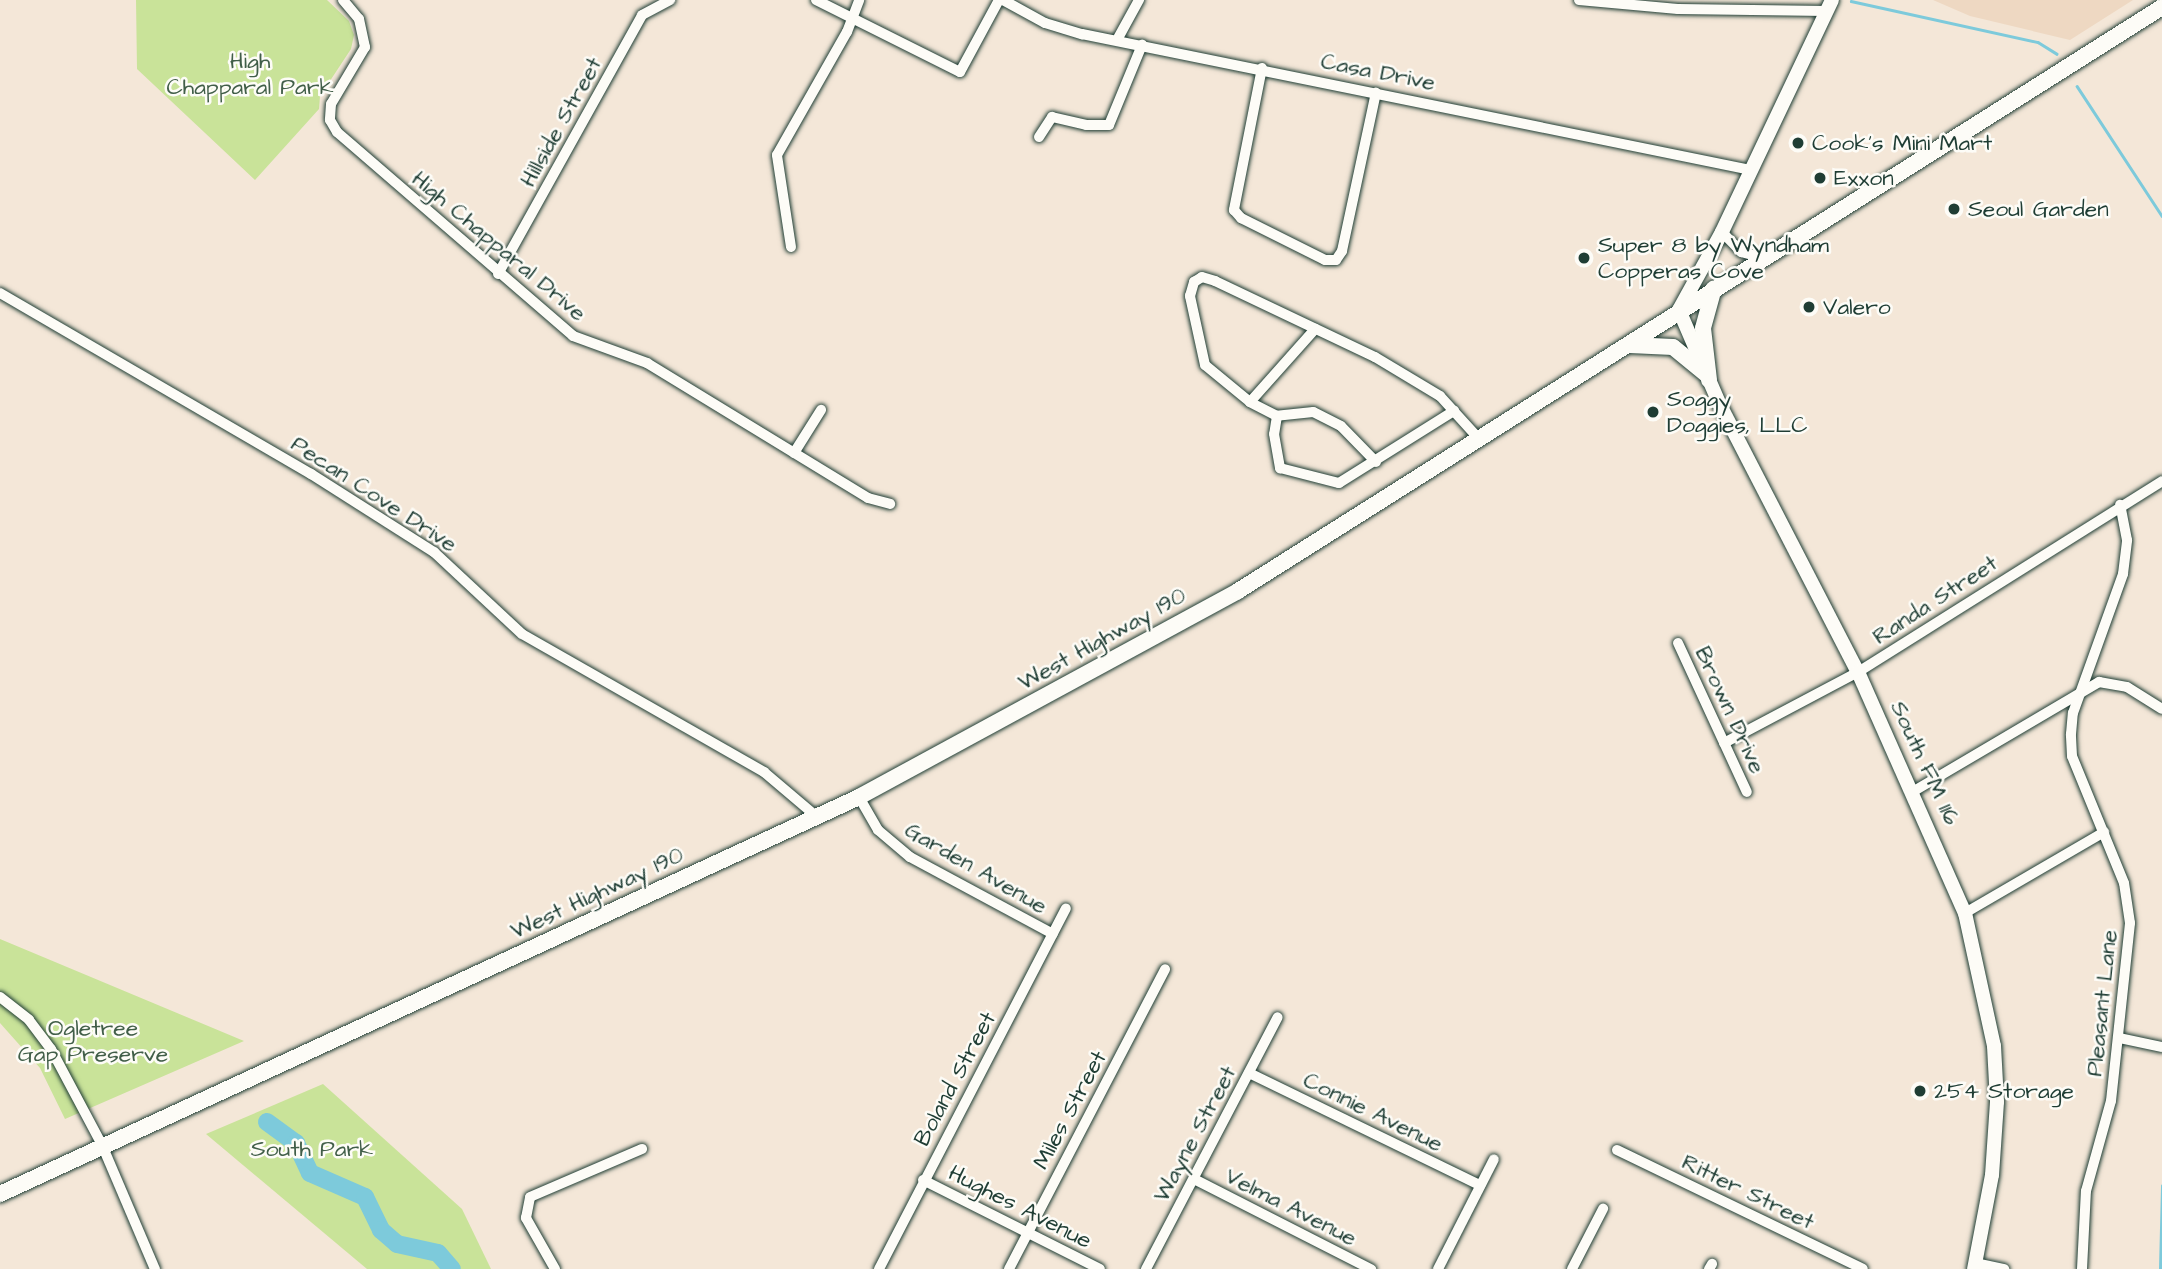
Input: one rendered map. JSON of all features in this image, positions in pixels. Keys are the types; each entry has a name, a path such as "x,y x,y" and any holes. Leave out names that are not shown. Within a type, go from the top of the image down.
{"main road":[{"path":"1679,310 1722,232 1829,6"},
{"name":"West Highway 190","path":"0,1194 859,797 1238,591 2162,7"},
{"path":"1708,377 1703,328 1714,288"},
{"name":"South FM 116","path":"1679,310 1708,377 1858,672 1914,791 1965,913 1988,1011 1997,1102 1992,1175 1974,1266"},
{"path":"1628,345 1673,347 1708,377"}],"street":[{"name":"High Chapparal Drive","path":"343,0 359,19 365,47 333,99 330,120 337,132 498,274 573,336 647,363 867,498 890,504"},
{"name":"Hillside Street","path":"498,274 642,15 670,0"},
{"path":"816,0 960,72 1001,0"},
{"path":"791,247 778,155 852,18 859,0"},
{"name":"Casa Drive","path":"1001,0 1045,23 1117,40 1751,170"},
{"path":"1117,40 1139,0"},
{"path":"1579,0 1678,9 1829,6"},
{"path":"1039,138 1052,117 1086,125 1109,125 1142,45"},
{"path":"1262,68 1234,209 1241,218 1325,260 1336,260 1342,251 1376,93"},
{"path":"1722,232 1741,252 1763,258"},
{"path":"1376,462 1332,422 1312,412 1277,416 1250,402 1205,365 1190,296 1194,282 1202,277 1215,281 1375,357 1440,397 1479,439"},
{"name":"Pecan Cove Drive","path":"0,293 264,446 434,552 522,634 764,772 817,817"},
{"path":"1250,402 1315,329"},
{"path":"794,453 821,410"},
{"path":"1277,416 1276,456 1280,468 1293,474 1339,484 1454,411"},
{"name":"Randa Street","path":"1724,743 1858,672 2162,481"},
{"name":"Pleasant Lane","path":"2082,1269 2088,1181 2111,1101 2130,923 2124,883 2105,832 2071,756 2074,713 2123,574 2127,540 2120,505"},
{"name":"Brown Drive","path":"1678,643 1747,792"},
{"path":"1914,791 2082,688 2111,682 2162,709"},
{"name":"Garden Avenue","path":"859,797 878,830 910,857 1053,934"},
{"path":"1965,913 2105,832"},
{"name":"Boland Street","path":"879,1269 1066,909"},
{"name":"Miles Street","path":"1009,1269 1166,969"},
{"path":"0,997 29,1020 51,1049 103,1145 155,1269"},
{"name":"Wayne Street","path":"1146,1269 1278,1017"},
{"path":"2119,1038 2162,1047"},
{"name":"Connie Avenue","path":"1249,1073 1480,1185"},
{"path":"555,1269 526,1217 530,1197 642,1149"},
{"name":"Ritter Street","path":"1617,1150 1863,1269"},
{"path":"1438,1269 1494,1159"},
{"name":"Velma Avenue","path":"1194,1179 1371,1269"},
{"name":"Hughes Avenue","path":"923,1180 1100,1269"},
{"path":"1572,1269 1604,1209"},
{"path":"1974,1266 2004,1269"}],"shaded area":[{"path":"1933,0 2133,0 2070,40 1970,16"}],"green space":[{"name":"High Chapparal Park","path":"136,0 327,0 349,21 354,35 351,49 320,96 319,109 255,180 137,69"},
{"name":"Ogletree Gap Preserve","path":"0,939 244,1041 65,1119 40,1068 0,1023"},
{"name":"South Park","path":"323,1084 462,1209 491,1269 367,1269 206,1134"}],"waterway":[{"path":"1851,1 2038,42 2057,54"},
{"path":"2077,86 2162,216"},
{"path":"267,1122 296,1143 310,1173 365,1197 381,1230 397,1244 438,1253 452,1269"},
{"path":"2160,1269 2162,1186"}],"place":[{"name":"Cook's Mini Mart","path":"1798,143"},
{"name":"Exxon","path":"1820,178"},
{"name":"Seoul Garden","path":"1954,209"},
{"name":"Super 8 by Wyndham Copperas Cove","path":"1584,258"},
{"name":"Valero","path":"1809,307"},
{"name":"Soggy Doggies, LLC","path":"1653,412"},
{"name":"254 Storage","path":"1920,1091"}]}
